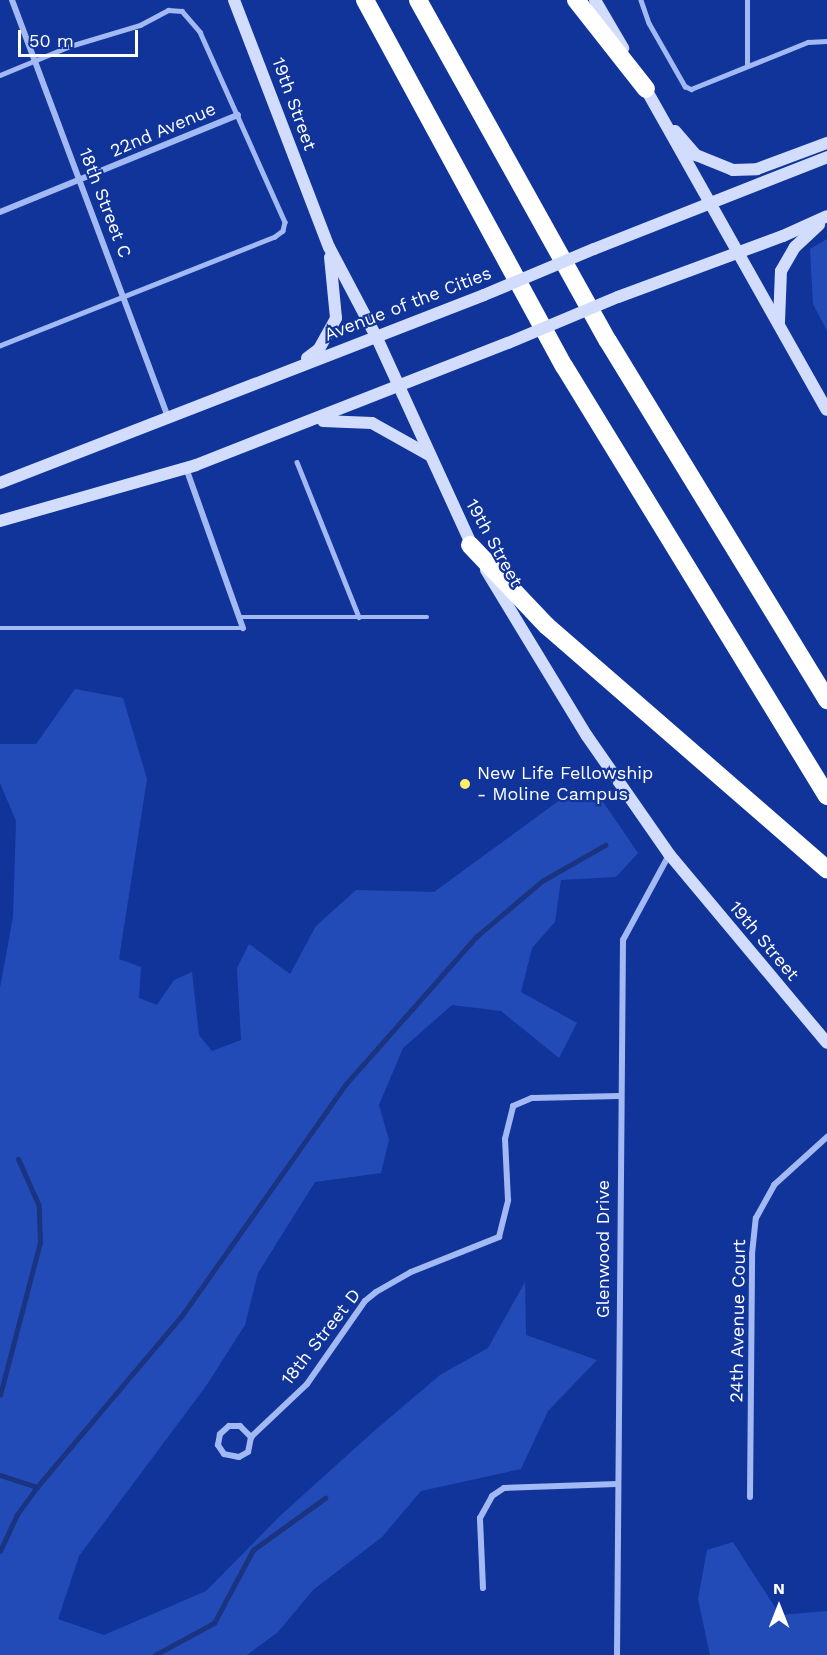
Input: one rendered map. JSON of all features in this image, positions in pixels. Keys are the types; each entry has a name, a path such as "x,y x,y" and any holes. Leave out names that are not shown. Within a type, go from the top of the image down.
{"highway":[{"path":"365,0 564,366 827,796"},
{"path":"418,0 608,341 827,700"},
{"path":"576,0 646,88"},
{"path":"470,545 547,626 596,671 827,869"}],"main road":[{"name":"19th Street","path":"234,0 329,247 376,336 470,545 587,736 669,854 827,1043"},
{"path":"595,0 827,410"},
{"path":"660,114 696,155 734,170 757,169 827,143"},
{"name":"Avenue of the Cities","path":"0,483 484,295 827,157"},
{"path":"0,521 186,468 313,422 618,297 827,217"},
{"path":"779,323 781,271 795,247 827,217"},
{"path":"287,371 319,350 336,318 329,247"},
{"path":"313,422 372,423 430,456"}],"street":[{"name":"18th Street C","path":"12,0 168,417"},
{"name":"22nd Avenue","path":"0,212 238,115"},
{"path":"186,468 242,617 243,628"},
{"name":"Glenwood Drive","path":"617,1655 619,1096 623,940 669,854"},
{"name":"18th Street D","path":"251,1437 240,1426 229,1426 220,1434 219,1445 224,1454 239,1457 248,1452 251,1437 307,1384 365,1300 411,1272 499,1237 508,1200 505,1139 513,1106 532,1098 619,1096"},
{"name":"24th Avenue Court","path":"750,1497 752,1254 756,1218 774,1185 827,1137"},
{"path":"483,1588 480,1518 492,1496 504,1488 617,1484"}],"lane":[{"path":"641,0 649,23 685,86 697,90 747,66 808,42 827,41"},
{"path":"747,0 747,66"},
{"path":"0,75 177,9 190,16 200,32 285,222 283,231 125,298 0,346"},
{"path":"297,462 359,616"},
{"path":"242,617 427,617"},
{"path":"0,628 243,628"}],"shaded area":[{"path":"827,239 827,331 813,304 810,249"},
{"path":"75,689 123,698 147,779 119,959 141,967 139,998 157,1005 174,980 192,972 199,1035 212,1051 241,1040 237,968 249,944 290,974 316,926 356,890 434,892 568,794 597,793 638,853 616,877 561,880 555,922 532,948 521,992 577,1023 559,1058 501,1011 452,1005 403,1048 379,1105 389,1140 381,1173 315,1182 258,1273 245,1325 206,1386 79,1556 58,1619 104,1635 206,1591 281,1515 373,1432 440,1375 488,1348 525,1282 526,1335 597,1360 548,1411 521,1469 421,1491 382,1537 313,1590 278,1632 247,1655 0,1655 0,988 13,917 16,821 0,783 0,744 36,744"},
{"path":"733,1542 780,1615 827,1611 827,1655 710,1655 698,1599 707,1550"}],"waterway":[{"path":"0,1551 16,1516 37,1487 183,1314 345,1085 476,937 542,881 605,845"},
{"path":"0,1395 40,1243 39,1206 18,1159"},
{"path":"0,1475 37,1487"},
{"path":"155,1655 214,1623 253,1550 325,1498"}],"place":[{"name":"New Life Fellowship - Moline Campus","path":"465,784"}]}
